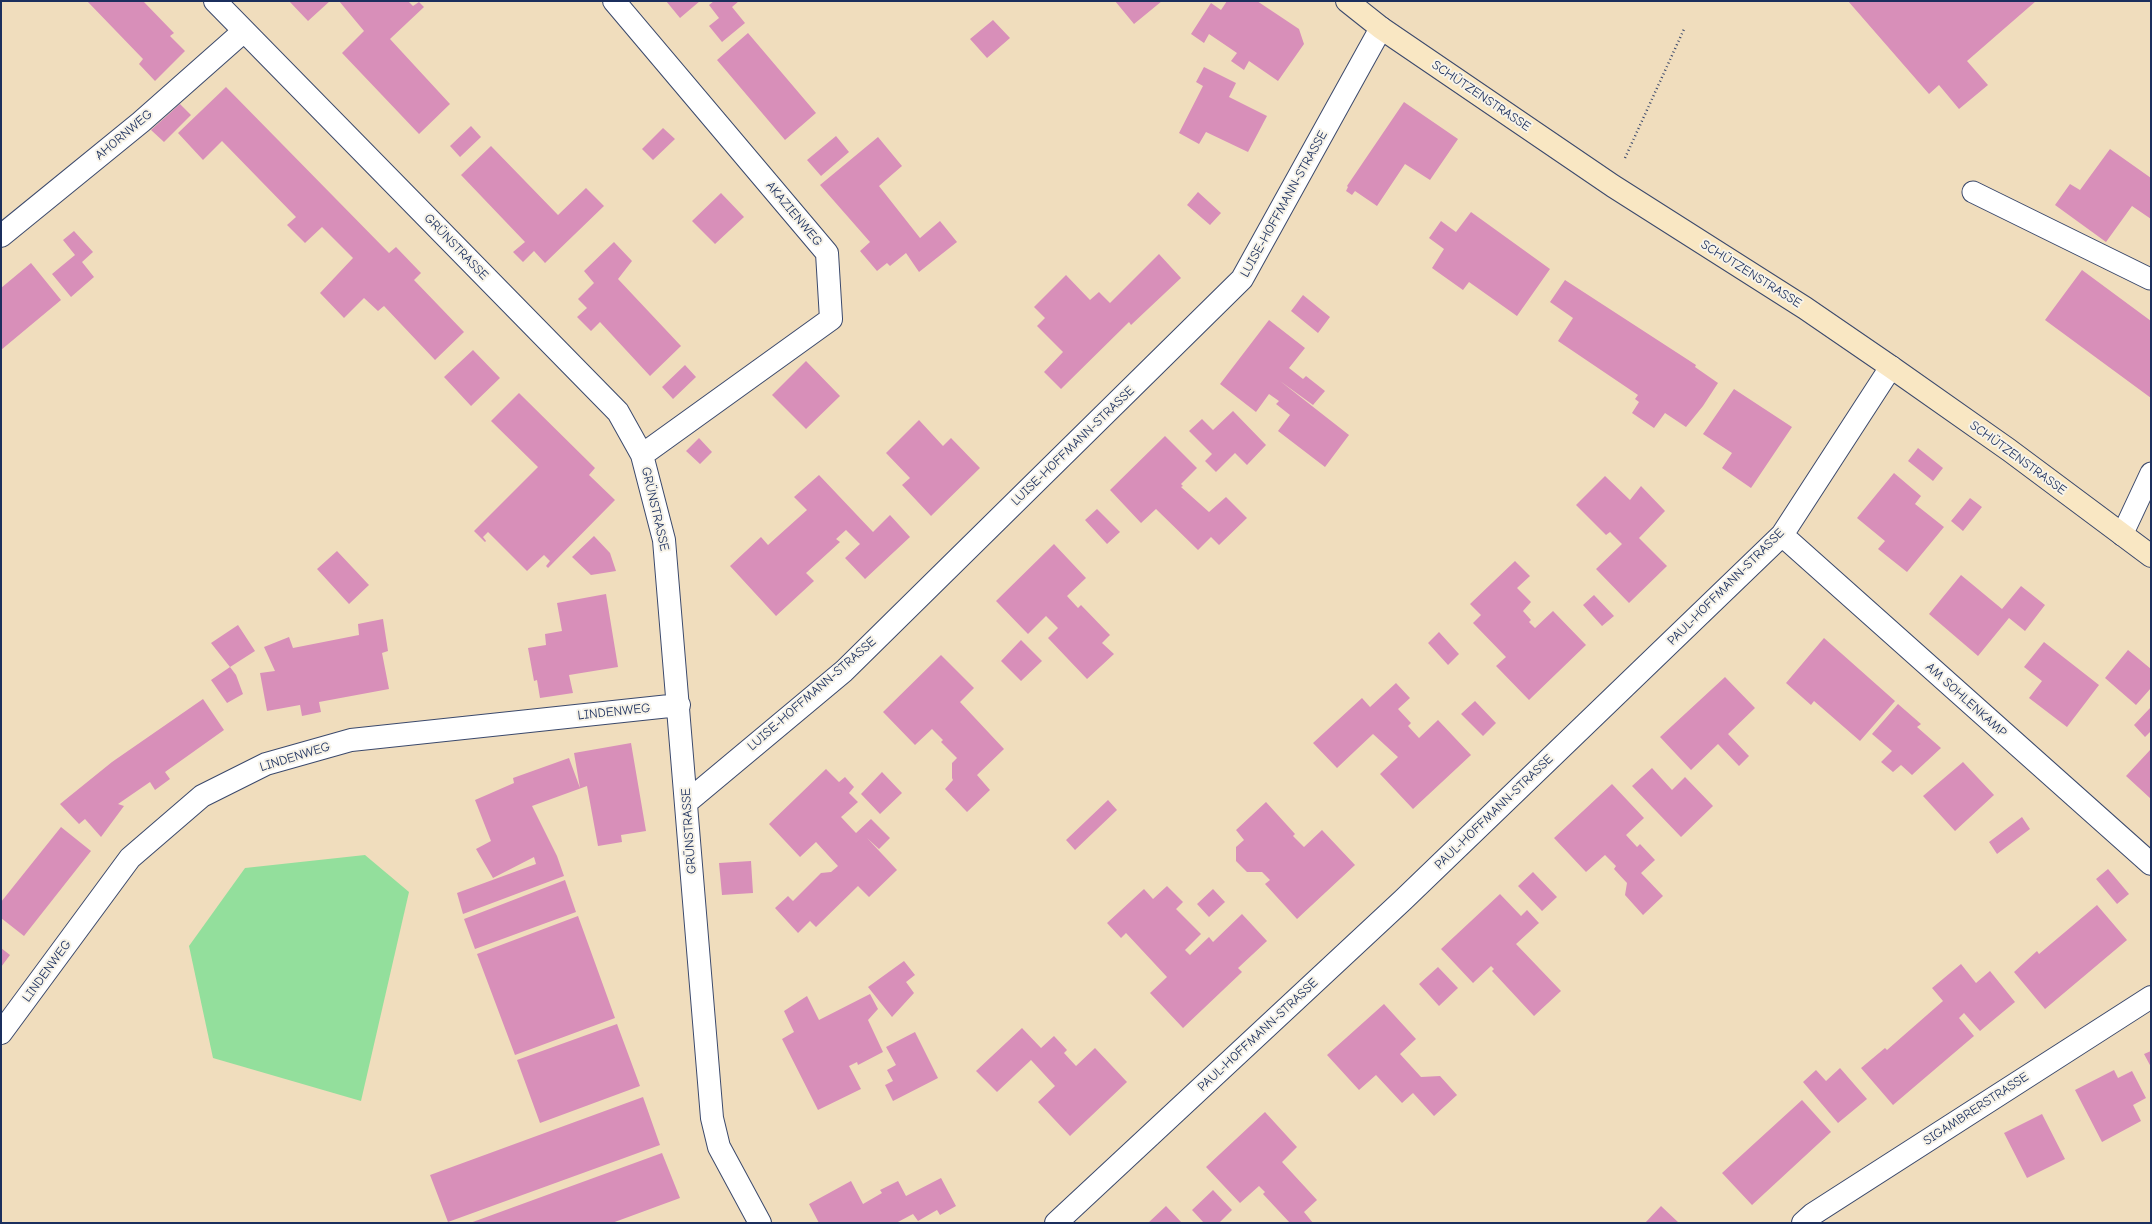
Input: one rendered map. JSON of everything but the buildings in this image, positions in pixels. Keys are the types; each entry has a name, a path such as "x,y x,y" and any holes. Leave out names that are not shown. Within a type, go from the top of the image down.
{"main road":[{"name":"SCHÜTZENSTRASSE","path":"1347,1 1381,28 1612,186 1805,308 1891,367 2009,450 2151,556"}],"street":[{"name":"GRÜNSTRASSE","path":"215,1 618,412 642,455 664,540 688,802 712,1118 719,1147 760,1223"},
{"name":"AKAZIENWEG","path":"614,1 827,253 831,319 642,455"},
{"name":"LUISE-HOFFMANN-STRASSE","path":"688,802 844,670 1242,279 1381,28"},
{"name":"AHORNWEG","path":"1,236 141,122 244,31"},
{"name":"PAUL-HOFFMANN-STRASSE","path":"1056,1223 1403,900 1782,535 1891,367"},
{"name":"AM SOHLENKAMP","path":"1782,535 2151,864"},
{"name":"LINDENWEG","path":"1,1032 130,858 202,796 266,764 351,740 679,705"},
{"name":"SIGAMBRERSTRASSE","path":"1803,1223 1813,1214 2151,997"}],"lane":[{"path":"1973,192 2150,279"},
{"path":"2122,535 2151,473"}],"path":[{"path":"1612,186 1685,27"}],"green space":[{"path":"365,855 409,892 361,1101 213,1058 189,946 245,868"}]}
